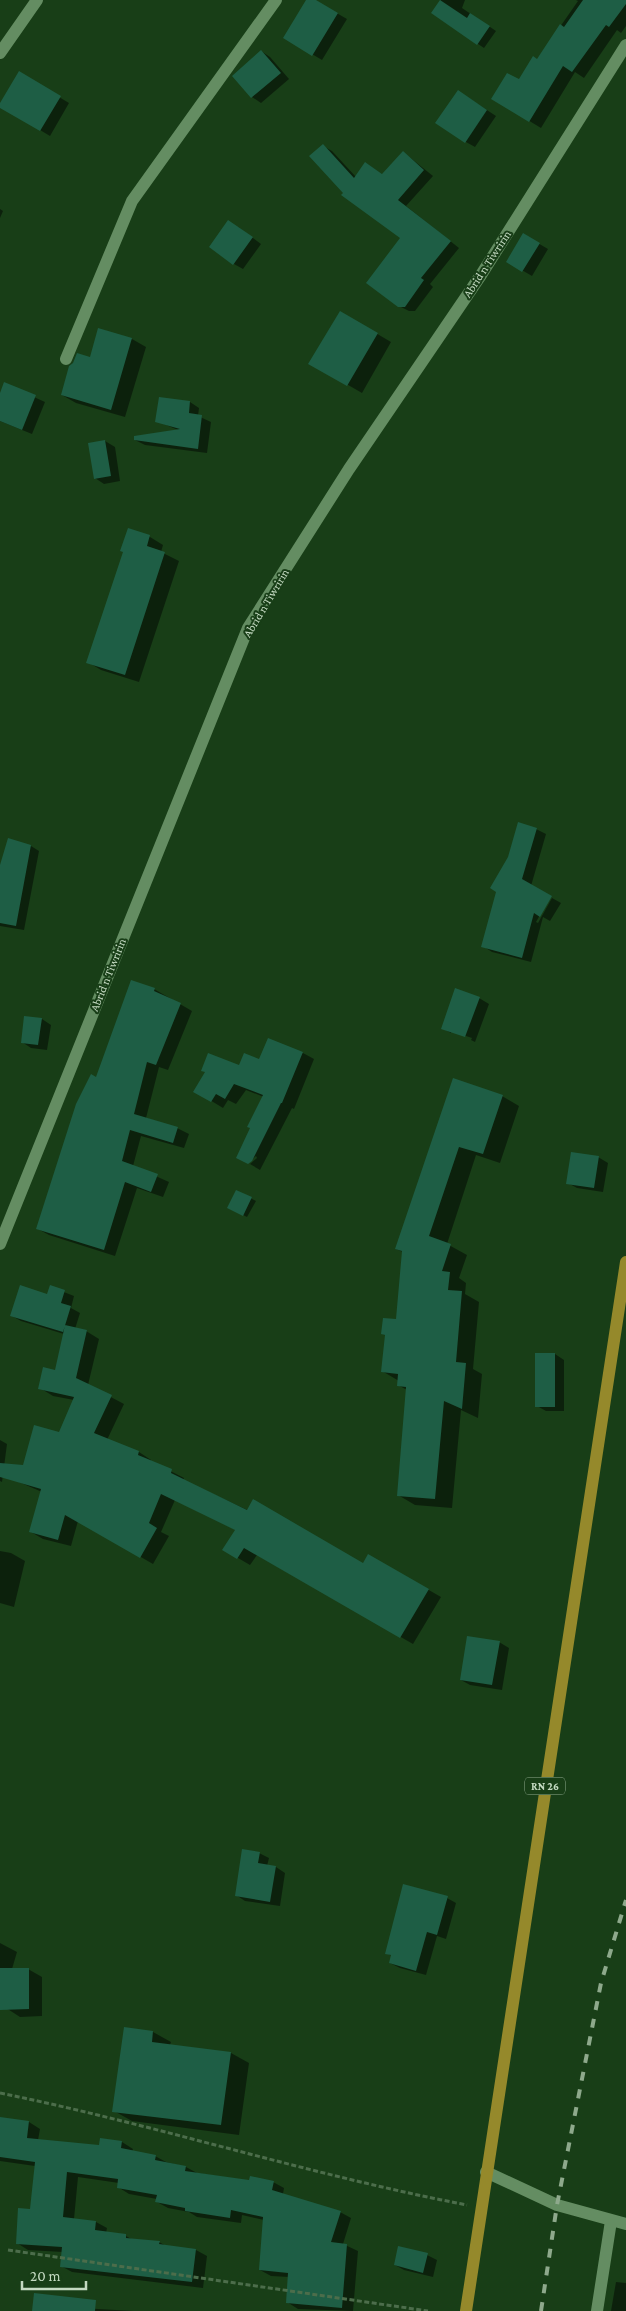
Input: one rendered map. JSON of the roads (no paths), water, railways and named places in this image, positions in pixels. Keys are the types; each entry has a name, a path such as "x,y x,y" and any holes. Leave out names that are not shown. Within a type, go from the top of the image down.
{"main road":[{"name":"RN 26","path":"466,2311 626,1262"}],"street":[{"path":"0,53 36,0"},
{"path":"66,359 132,201 276,0"},
{"name":"Abrid n Tiwririn","path":"0,1244 248,628 349,469 481,275 626,45"},
{"path":"486,2172 557,2205 626,2224"},
{"path":"597,2311 611,2221"}],"railway":[{"path":"541,2311 557,2205 601,1983 626,1900"}]}
